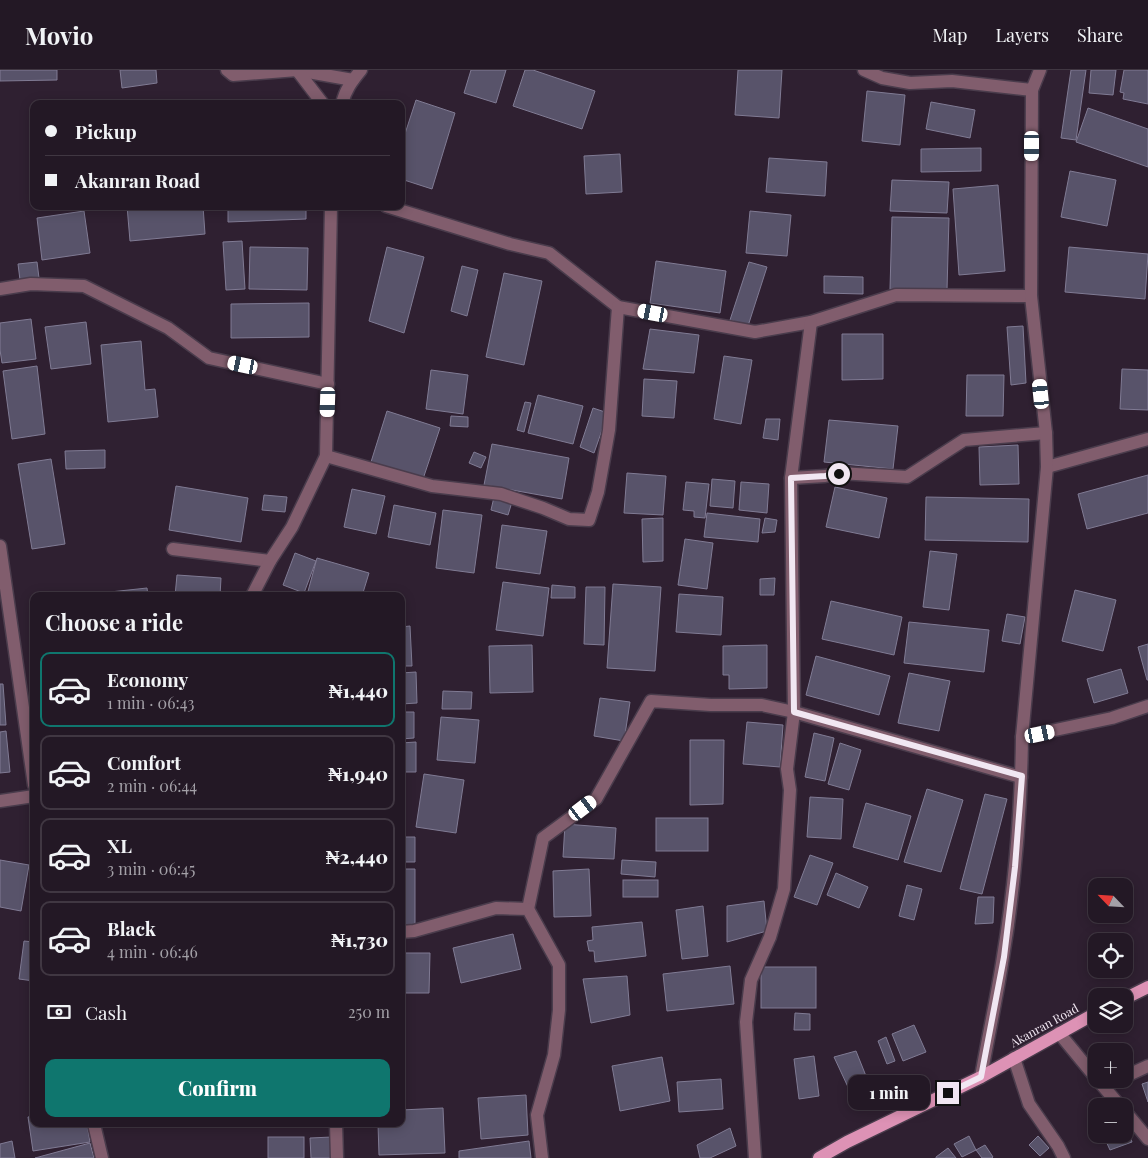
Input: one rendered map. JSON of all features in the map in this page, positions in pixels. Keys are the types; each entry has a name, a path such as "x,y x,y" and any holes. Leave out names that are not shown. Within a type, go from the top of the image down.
{"main road":[{"path":"1133,994 1148,987"},
{"name":"Akanran Road","path":"819,1158 981,1077 1088,1017"}],"street":[{"path":"227,70 232,76 296,70 357,75 345,93 343,100"},
{"path":"296,70 320,100"},
{"path":"864,70 882,78 910,82 952,81 1032,90"},
{"path":"981,1077 1004,957 1015,867 1022,776 1022,737 1047,467 1046,433 1031,296 1032,90 1040,70"},
{"path":"254,592 270,561 292,528 326,456 331,210"},
{"path":"399,210 510,244 549,253 618,307 755,332 811,322 896,295 1031,296"},
{"path":"0,289 31,284 84,286 168,328 209,358 328,384"},
{"path":"326,456 432,486 501,494 569,519 589,520 598,492 609,430 618,307"},
{"path":"755,1158 746,1022 751,980 770,937 784,889 790,790 786,769 794,712 791,478 811,322"},
{"path":"791,478 839,474 907,477 964,440 1046,433"},
{"path":"1047,467 1148,439"},
{"path":"0,546 30,757"},
{"path":"173,549 270,561"},
{"path":"542,1158 537,1115 554,1055 559,1010 559,965 528,909 544,838 596,798 651,700 762,705 794,712 1022,776"},
{"path":"1022,737 1112,718 1148,706"},
{"path":"0,801 30,797"},
{"path":"405,932 414,931 496,908 528,909"},
{"path":"1059,1033 1088,1068"},
{"path":"1014,1058 1029,1104 1064,1157"},
{"path":"1133,1073 1148,1066"},
{"path":"1105,1088 1113,1098"},
{"path":"1133,1121 1148,1139"},
{"path":"95,1127 102,1158"},
{"path":"336,1127 337,1158"}],"building":[{"path":"0,70 57,70 57,80 0,81"},
{"path":"120,70 156,70 157,83 122,88"},
{"path":"471,70 506,70 496,103 464,93"},
{"path":"525,70 533,70 595,91 582,129 513,106"},
{"path":"738,70 782,70 779,118 735,115"},
{"path":"1071,70 1086,70 1076,140 1061,138"},
{"path":"1091,70 1116,70 1113,95 1089,93"},
{"path":"1124,70 1148,70 1148,104 1123,99 1124,93 1120,92"},
{"path":"867,91 905,95 900,145 862,141"},
{"path":"416,100 455,113 432,189 405,180 405,134"},
{"path":"931,102 975,110 970,138 926,129"},
{"path":"1088,108 1148,129 1148,167 1076,142"},
{"path":"981,148 981,171 921,172 921,149"},
{"path":"620,154 622,192 586,194 584,156"},
{"path":"769,158 827,162 825,196 766,192"},
{"path":"1070,171 1116,180 1107,226 1061,217"},
{"path":"892,180 949,182 947,213 890,211"},
{"path":"998,185 1005,271 959,275 953,189"},
{"path":"127,210 203,210 205,234 130,241"},
{"path":"228,210 306,210 306,219 228,222"},
{"path":"84,211 90,253 42,260 37,218"},
{"path":"750,211 791,215 787,256 746,253"},
{"path":"892,217 949,218 947,290 890,289"},
{"path":"242,241 245,289 226,290 223,242"},
{"path":"250,247 308,248 307,290 249,289"},
{"path":"387,247 424,257 404,333 369,321"},
{"path":"1069,247 1148,254 1145,299 1065,292"},
{"path":"656,261 726,271 720,313 650,303"},
{"path":"37,262 39,278 20,280 18,264"},
{"path":"749,262 767,267 748,326 730,320"},
{"path":"462,266 478,270 467,316 451,311"},
{"path":"504,273 542,281 524,365 486,357"},
{"path":"824,276 863,277 863,294 824,293"},
{"path":"309,303 309,337 231,338 231,304"},
{"path":"31,319 36,359 2,363 0,323"},
{"path":"86,322 91,364 51,369 45,327"},
{"path":"1023,326 1026,383 1011,385 1007,327"},
{"path":"650,329 699,335 694,373 643,369"},
{"path":"842,334 883,334 883,379 842,380"},
{"path":"141,341 145,390 155,389 158,417 108,422 101,345"},
{"path":"724,356 752,360 741,424 714,419"},
{"path":"37,366 45,434 12,439 3,371"},
{"path":"1122,369 1148,370 1148,410 1120,409"},
{"path":"431,370 468,375 463,414 426,409"},
{"path":"967,375 1004,375 1003,416 966,416"},
{"path":"644,379 677,381 674,418 642,416"},
{"path":"538,395 583,406 573,444 528,433"},
{"path":"525,402 531,403 524,432 517,430"},
{"path":"593,408 608,413 594,453 580,447"},
{"path":"387,411 440,428 423,479 371,462"},
{"path":"451,416 468,417 468,427 450,426"},
{"path":"766,419 780,419 778,440 763,438"},
{"path":"829,420 898,426 893,469 824,462"},
{"path":"492,444 569,458 562,499 484,485"},
{"path":"1018,445 1019,484 980,485 979,447"},
{"path":"105,450 105,468 66,469 65,451"},
{"path":"474,452 486,457 481,468 469,463"},
{"path":"51,459 65,544 32,549 18,464"},
{"path":"627,473 666,476 663,515 624,513"},
{"path":"1148,475 1148,513 1087,529 1078,494"},
{"path":"712,479 735,481 733,508 710,506"},
{"path":"686,482 709,484 705,518 694,517 694,511 683,510"},
{"path":"741,482 769,484 767,513 739,510"},
{"path":"176,486 248,498 241,542 169,530"},
{"path":"835,487 887,498 879,538 826,527"},
{"path":"352,489 385,496 376,534 344,527"},
{"path":"264,495 287,497 285,512 262,510"},
{"path":"494,497 512,502 508,515 491,510"},
{"path":"926,497 1029,499 1028,542 925,540"},
{"path":"394,505 436,513 430,545 388,537"},
{"path":"443,510 482,515 474,573 436,568"},
{"path":"707,513 760,519 758,542 704,537"},
{"path":"663,518 663,561 643,562 642,519"},
{"path":"765,518 777,520 775,532 762,533"},
{"path":"502,525 547,531 540,574 496,568"},
{"path":"685,539 713,543 707,589 678,585"},
{"path":"930,551 957,554 949,610 923,607"},
{"path":"295,553 316,561 304,592 283,585"},
{"path":"317,558 369,573 363,592 308,592"},
{"path":"177,575 221,578 220,592 175,592"},
{"path":"775,578 774,595 760,595 760,579"},
{"path":"503,582 549,588 543,636 496,630"},
{"path":"613,584 661,587 655,671 607,668"},
{"path":"552,585 575,587 575,598 551,598"},
{"path":"586,587 605,587 604,645 584,644"},
{"path":"147,588 148,592 110,592"},
{"path":"1075,590 1116,600 1103,651 1062,641"},
{"path":"679,594 723,597 721,635 676,632"},
{"path":"831,601 902,617 894,655 822,639"},
{"path":"1007,614 1025,617 1020,644 1002,641"},
{"path":"909,622 989,630 984,672 904,663"},
{"path":"410,626 412,666 405,666 405,627"},
{"path":"1148,644 1148,680 1147,680 1138,647"},
{"path":"532,645 533,692 490,693 489,646"},
{"path":"767,645 767,688 729,689 729,675 723,675 723,646"},
{"path":"816,656 890,676 879,715 806,695"},
{"path":"1121,669 1128,693 1094,703 1087,679"},
{"path":"416,672 417,703 405,704 405,673"},
{"path":"909,673 950,681 939,731 898,723"},
{"path":"0,684 3,684 6,725 0,725"},
{"path":"443,691 472,692 471,709 442,709"},
{"path":"600,698 630,702 624,741 594,736"},
{"path":"405,712 414,712 414,738 405,739"},
{"path":"441,717 479,720 475,763 437,760"},
{"path":"747,722 783,725 780,767 743,764"},
{"path":"6,731 10,772 0,773 0,732"},
{"path":"814,733 834,738 825,781 805,777"},
{"path":"690,740 724,740 723,804 690,805"},
{"path":"416,742 416,772 405,772 405,743"},
{"path":"840,743 861,750 849,790 828,784"},
{"path":"424,774 464,780 456,833 416,827"},
{"path":"927,789 963,800 941,872 904,862"},
{"path":"985,794 1007,799 982,894 960,889"},
{"path":"810,797 843,799 841,839 807,837"},
{"path":"866,803 911,816 898,860 853,847"},
{"path":"656,818 708,818 708,851 656,851"},
{"path":"565,824 616,828 614,859 563,857"},
{"path":"405,837 415,837 415,862 405,862"},
{"path":"810,855 833,863 817,905 794,897"},
{"path":"0,860 29,865 21,911 0,907"},
{"path":"622,860 656,862 655,877 621,874"},
{"path":"405,869 415,869 415,926 405,926"},
{"path":"589,869 591,916 554,917 553,871"},
{"path":"836,873 868,887 859,908 827,895"},
{"path":"623,880 658,880 658,897 623,897"},
{"path":"907,885 922,889 914,920 899,916"},
{"path":"978,897 994,897 993,923 975,924"},
{"path":"764,901 767,931 727,942 727,906"},
{"path":"703,906 708,956 682,959 676,910"},
{"path":"642,922 646,956 595,962 594,951 589,951 587,941 593,940 592,927"},
{"path":"513,934 521,969 461,983 453,948"},
{"path":"24,941 30,942 30,980 19,979"},
{"path":"405,953 430,953 429,993 405,993"},
{"path":"730,966 734,1004 667,1011 663,974"},
{"path":"761,967 816,967 816,1008 761,1008"},
{"path":"627,976 630,1015 591,1023 583,979"},
{"path":"795,1013 810,1014 810,1030 794,1030"},
{"path":"914,1025 926,1052 903,1061 892,1034"},
{"path":"886,1037 895,1061 887,1064 878,1041"},
{"path":"856,1051 868,1081 848,1087 834,1057"},
{"path":"814,1056 819,1096 799,1099 794,1059"},
{"path":"662,1057 670,1101 620,1111 612,1066"},
{"path":"721,1079 723,1109 679,1112 677,1082"},
{"path":"1148,1082 1148,1102 1142,1084"},
{"path":"526,1095 528,1135 481,1139 478,1098"},
{"path":"443,1108 445,1153 379,1155 378,1127 405,1127 405,1110"},
{"path":"28,1117 30,1117 30,1127 88,1127 90,1142 33,1151"},
{"path":"730,1128 736,1146 710,1158 700,1158 697,1145"},
{"path":"969,1136 976,1150 962,1157 954,1144"},
{"path":"1038,1136 1049,1148 1040,1156 1029,1145"},
{"path":"268,1137 304,1137 304,1158 268,1158"},
{"path":"332,1137 333,1158 311,1158 310,1138"},
{"path":"12,1141 15,1158 0,1158 0,1144"},
{"path":"529,1141 531,1158 459,1158 459,1151"},
{"path":"90,1143 94,1158 35,1158"},
{"path":"1107,1143 1129,1143 1110,1150"},
{"path":"985,1145 992,1158 982,1158 976,1150"},
{"path":"948,1148 956,1158 936,1158 936,1157"}],"route":[{"path":"839,474 791,478 794,712 1022,776 1015,867 1004,957 981,1077 948,1093"}]}
